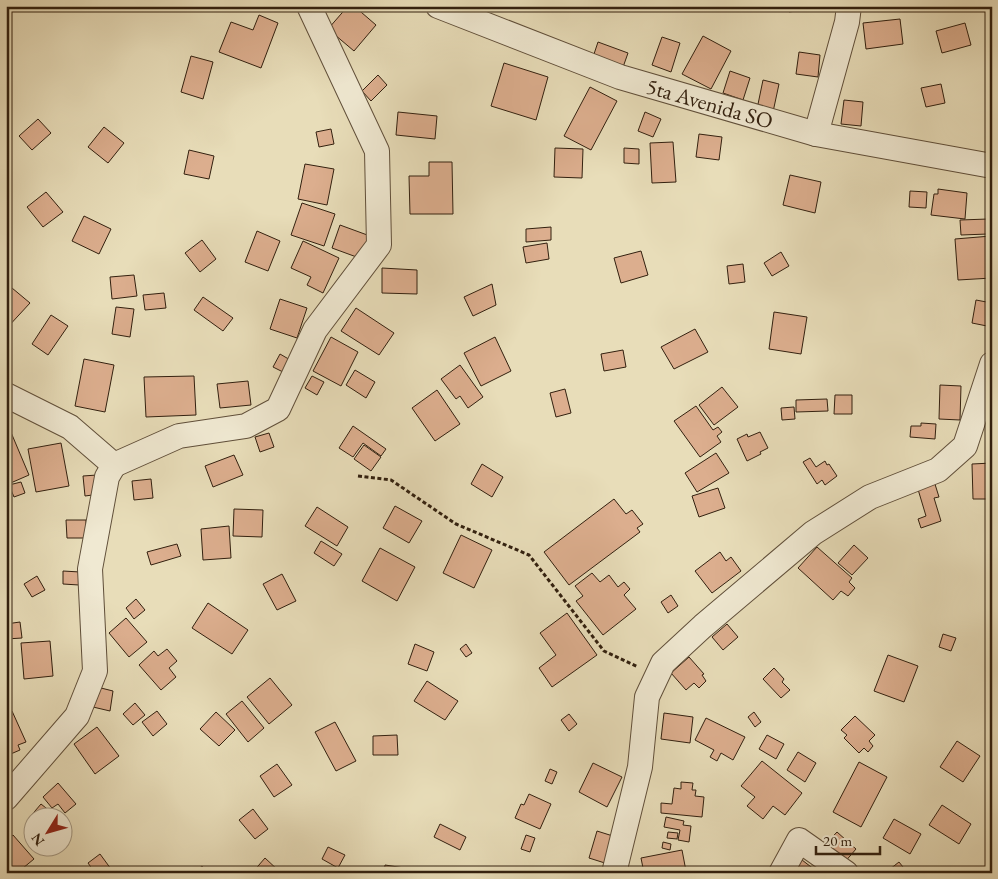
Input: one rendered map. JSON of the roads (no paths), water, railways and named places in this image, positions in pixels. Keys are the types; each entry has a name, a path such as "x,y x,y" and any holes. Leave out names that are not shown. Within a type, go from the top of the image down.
{"street":[{"path":"6,798 77,716 95,671 90,569 107,477 114,465 179,436 246,426 278,409 316,330 379,244 377,151 309,6"},
{"name":"5ta Avenida SO","path":"438,6 620,77 816,134 992,166"},
{"path":"816,134 847,22 848,6"},
{"path":"614,873 640,767 646,697 663,663 703,626 813,533 870,498 938,470 965,446 992,364"},
{"path":"6,395 70,427 114,465"},
{"path":"781,873 799,840 846,873"}]}
